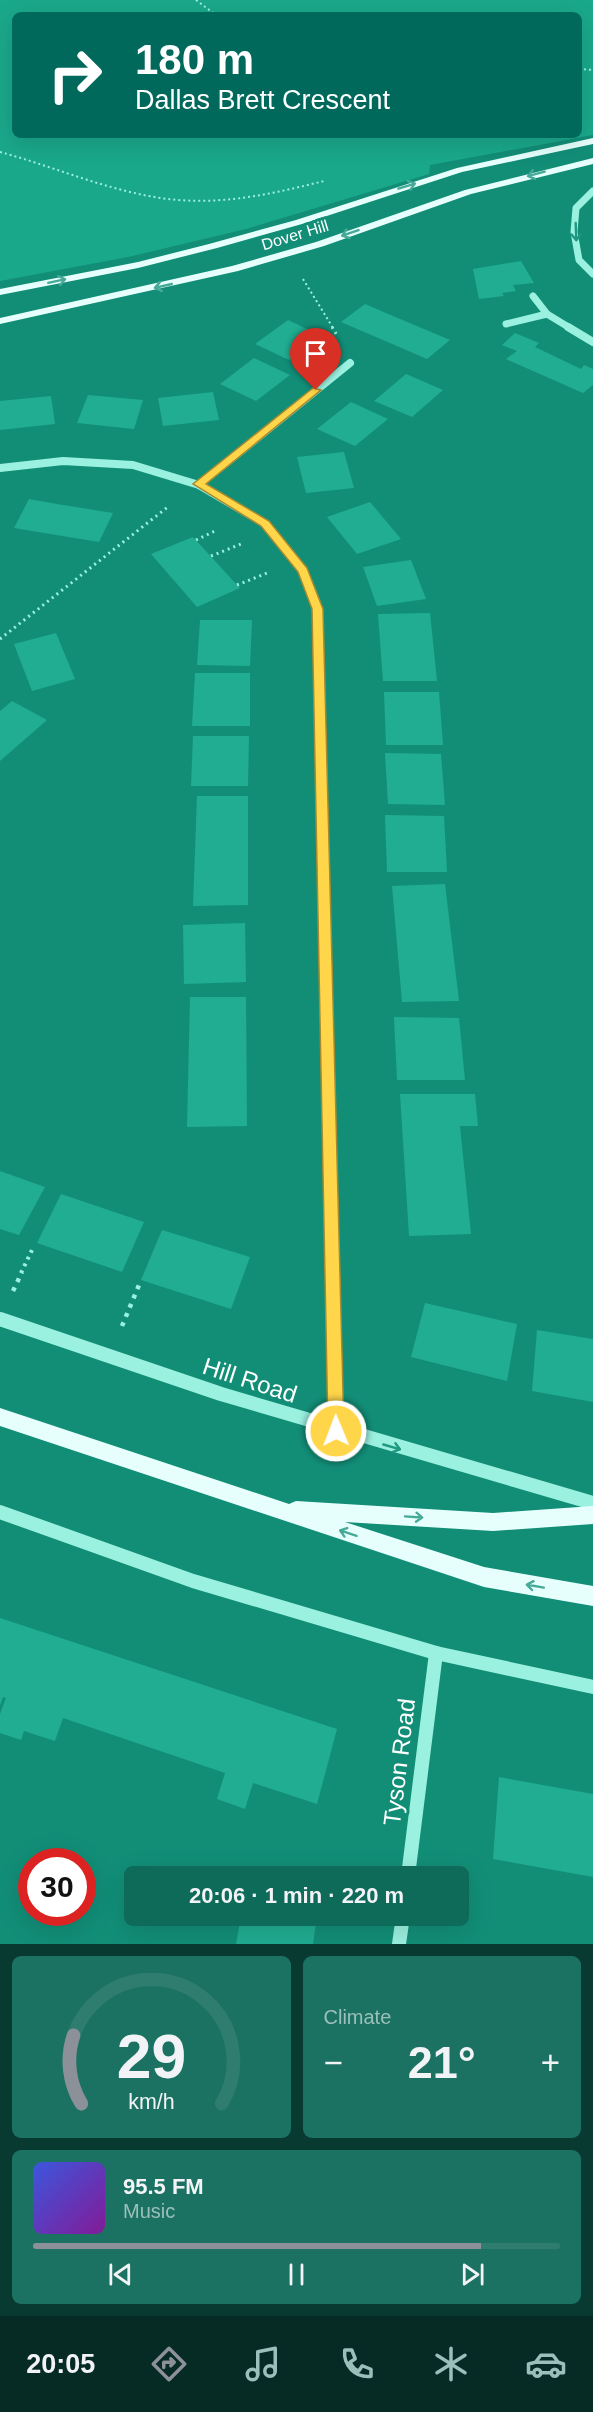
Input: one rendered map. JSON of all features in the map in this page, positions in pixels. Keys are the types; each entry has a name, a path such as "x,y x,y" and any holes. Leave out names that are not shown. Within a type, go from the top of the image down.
{"main road":[{"name":"Dover Hill","path":"0,292 138,265 213,246 299,222 460,170 593,141"},
{"name":"Dover Hill","path":"0,321 234,269 320,244 468,192 593,161"},
{"path":"0,1417 484,1576 593,1596"},
{"path":"272,1508 493,1522 593,1515"}],"street":[{"path":"593,191 576,208 574,232 579,260 593,274"},
{"path":"533,296 547,314 593,342"},
{"path":"506,324 547,314"},
{"path":"199,484 350,363"},
{"path":"0,468 63,461 133,465 199,484 265,524 303,571 318,609 336,1431"},
{"name":"Hill Road","path":"0,1319 111,1359 336,1431 593,1503"},
{"path":"0,1512 193,1581 436,1653 593,1687"},
{"name":"Tyson Road","path":"409,1866 436,1653"},
{"path":"399,1944 402,1926"}],"path":[{"path":"196,0 209,12"},
{"path":"0,152 116,188 157,198 239,199 268,195 332,179"},
{"path":"299,274 339,338"},
{"path":"0,639 174,502"},
{"path":"211,556 243,543"},
{"path":"237,585 268,573"},
{"path":"10,1298 33,1248"},
{"path":"121,1329 139,1285"}],"green space":[{"path":"0,0 593,0 593,135 582,137 582,12 12,12 12,138 577,138 430,165 429,174 246,229 128,257 0,281"}],"building":[{"path":"521,261 534,283 513,285 516,291 502,293 504,296 479,299 473,269"},
{"path":"365,304 450,340 427,359 341,322"},
{"path":"288,320 322,336 289,360 255,344"},
{"path":"515,333 539,343 535,347 581,369 584,365 593,369 593,385 583,393 506,359 517,351 502,345"},
{"path":"254,358 290,375 256,401 220,384"},
{"path":"406,374 443,390 412,417 374,401"},
{"path":"213,392 219,420 163,426 158,398"},
{"path":"88,395 143,400 134,429 77,423"},
{"path":"51,396 55,424 0,430 0,401"},
{"path":"351,402 388,419 355,446 317,429"},
{"path":"344,452 354,488 306,493 297,457"},
{"path":"29,499 113,513 99,542 14,528"},
{"path":"370,502 401,539 357,554 327,517"},
{"path":"193,537 240,588 197,607 151,554"},
{"path":"411,560 426,599 377,606 363,567"},
{"path":"430,613 437,681 383,681 378,614"},
{"path":"200,620 252,620 250,666 197,665"},
{"path":"56,633 75,679 32,691 14,644"},
{"path":"195,673 250,673 250,726 192,726"},
{"path":"384,692 439,692 443,745 386,745"},
{"path":"12,701 47,720 0,761 0,711"},
{"path":"193,736 249,736 248,786 191,786"},
{"path":"385,753 441,754 445,805 388,804"},
{"path":"197,796 248,796 248,905 193,906"},
{"path":"385,815 444,816 447,872 387,872"},
{"path":"445,884 459,1001 402,1002 392,886"},
{"path":"245,923 246,982 184,984 183,925"},
{"path":"190,997 246,997 247,1126 187,1127"},
{"path":"394,1017 459,1018 465,1080 397,1080"},
{"path":"400,1094 475,1094 478,1126 460,1126 471,1234 409,1236"},
{"path":"0,1171 45,1187 19,1235 0,1229"},
{"path":"61,1194 144,1222 122,1272 37,1243"},
{"path":"162,1230 250,1257 231,1309 141,1280"},
{"path":"425,1303 517,1324 507,1381 411,1357"},
{"path":"537,1330 593,1339 593,1402 532,1391"},
{"path":"0,1618 337,1729 317,1804 253,1783 245,1809 217,1799 225,1773 63,1718 55,1741 24,1731 21,1740 0,1733 0,1714 6,1698 3,1697 0,1705"},
{"path":"499,1777 593,1794 593,1877 493,1859"},
{"path":"239,1926 316,1926 313,1944 236,1944"}],"route":[{"path":"316,390 199,484 265,524 303,571 318,609 336,1431"}]}
